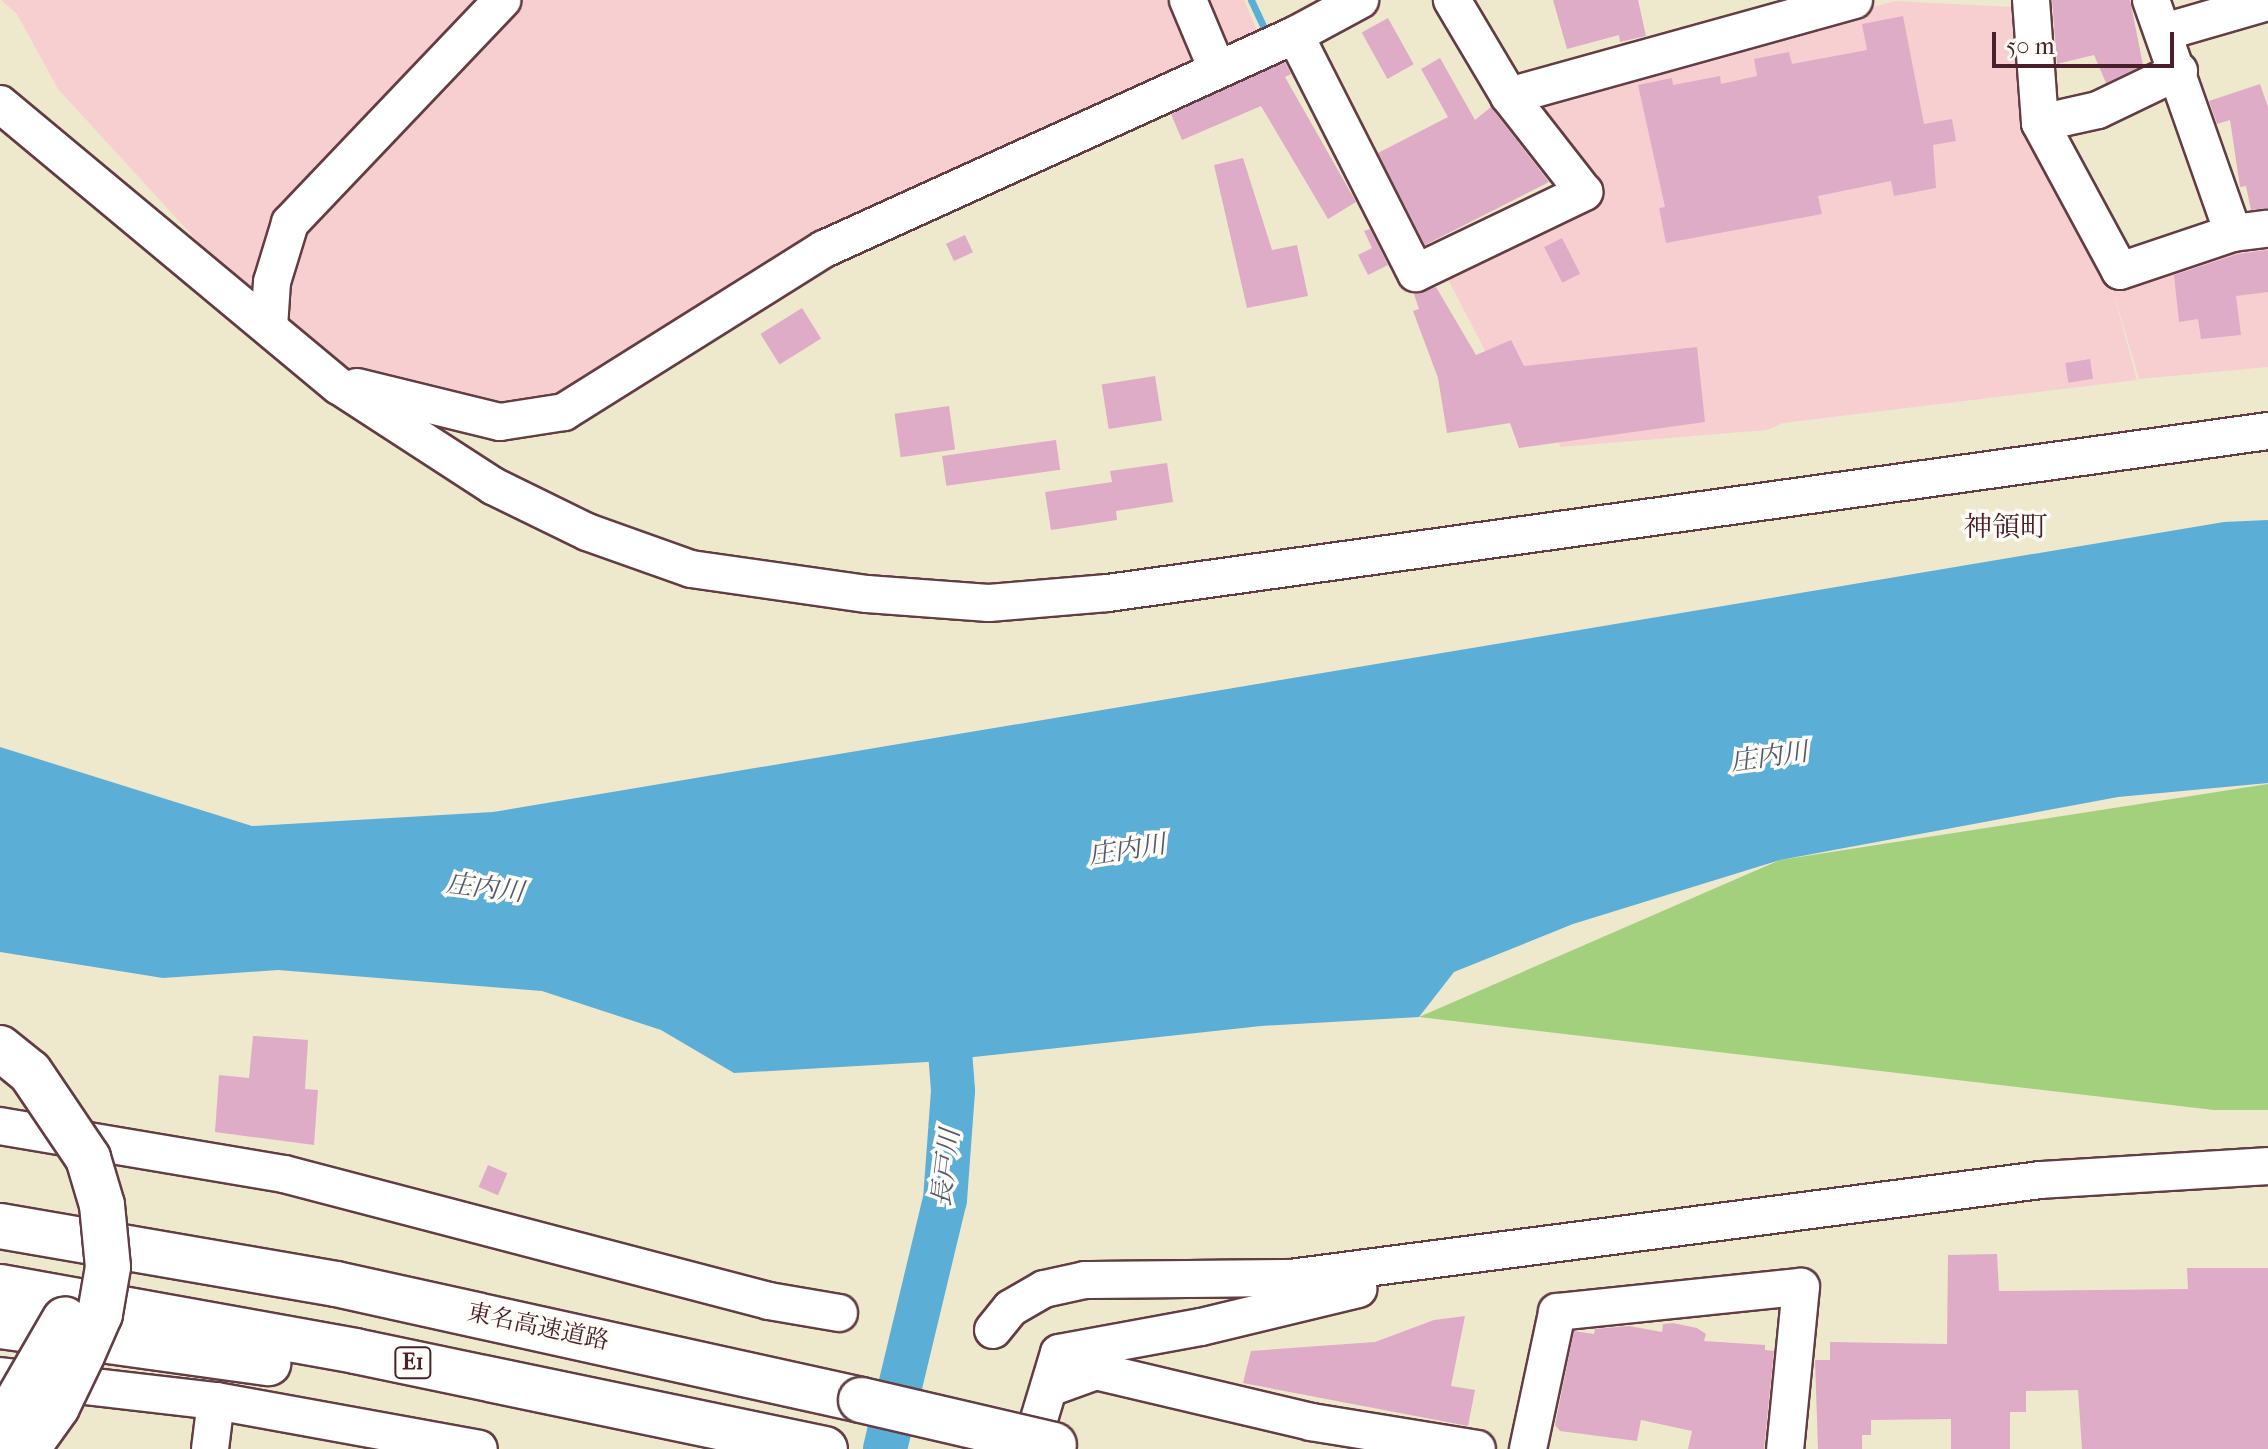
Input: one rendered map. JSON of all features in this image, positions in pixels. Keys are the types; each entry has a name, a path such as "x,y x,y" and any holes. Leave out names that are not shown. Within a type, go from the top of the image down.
{"highway":[{"path":"0,1048 30,1072 88,1158 102,1205 108,1267 100,1314 88,1341 57,1407 27,1449"},
{"path":"0,1087 27,1111 63,1172 74,1209 78,1273 70,1310 46,1361 0,1431"},
{"path":"0,1201 119,1230 199,1258"},
{"name":"東名高速道路","path":"0,1226 199,1258 527,1324 861,1400 1052,1448"},
{"name":"E1","path":"0,1287 355,1351 825,1449"},
{"path":"0,1326 662,1415 765,1435"}],"street":[{"path":"269,327 272,282 290,223 502,0"},
{"path":"1188,0 1217,69"},
{"path":"339,386 361,387 500,422 564,412 824,249 1295,35 1360,0"},
{"path":"1295,35 1416,273 1584,192 1509,96 1452,0"},
{"path":"1509,96 1854,0"},
{"path":"2031,0 2040,123 2120,271 2251,231 2179,71 2158,16 2268,2"},
{"path":"2040,123 2098,110 2179,71"},
{"path":"0,104 339,386 493,486 587,532 691,569 867,594 989,603 1108,593 2268,431"},
{"path":"0,1126 284,1174 769,1301 839,1313"},
{"path":"993,1330 1011,1308 1044,1289 1085,1280 1217,1282 1394,1264 2040,1180 2268,1166"},
{"path":"1052,1448 1049,1388 1059,1353 1201,1327 1363,1287 1394,1264"},
{"path":"1528,1449 1557,1312 1801,1287 1785,1449"},
{"path":"1049,1388 1096,1371 1311,1422 1477,1449"},
{"path":"0,1376 216,1401 479,1449"},
{"path":"210,1449 216,1401"}],"shaded area":[{"path":"1,0 1244,0 1258,33 558,401 505,412 327,361 247,295 58,89 17,14"},
{"path":"1895,1 2011,7 2020,16 2108,279 2268,239 2268,367 2139,379 2111,284 2137,380 1783,423 1767,430 1560,447 1550,364 1498,375 1444,272 1601,194 1533,108 1536,99"}],"green space":[{"path":"2268,784 2268,1110 2214,1110 1419,1017 1780,860"}],"water":[{"name":"庄内川","path":"2268,520 2268,783 2118,797 1780,860 1573,924 1454,972 1419,1017 1261,1026 927,1062 734,1073 661,1030 542,991 278,970 163,978 0,952 0,747 252,826 493,812 2224,522"}],"building":[{"path":"1553,0 1638,0 1646,36 1620,42 1619,35 1567,49"},
{"path":"2052,0 2130,0 2143,65 2106,83 2094,55 2057,64"},
{"path":"1903,16 1924,124 1952,119 1956,141 1933,145 1936,188 1894,196 1891,181 1818,196 1822,214 1666,243 1659,208 1665,207 1638,85 1672,78 1673,85 1720,76 1721,84 1757,76 1754,59 1789,52 1792,64 1867,50 1862,24"},
{"path":"1388,18 1414,64 1387,79 1362,33"},
{"path":"1440,58 1475,120 1491,107 1549,182 1425,245 1378,153 1448,117 1421,69"},
{"path":"1285,62 1291,74 1285,77 1356,202 1328,219 1261,106 1182,140 1171,114"},
{"path":"2260,84 2268,107 2268,208 2251,210 2246,186 2240,187 2230,120 2217,124 2209,101"},
{"path":"1243,158 1272,250 1297,245 1308,296 1247,308 1214,165"},
{"path":"1370,229 1388,265 1368,275 1358,255 1372,248 1364,231"},
{"path":"965,235 973,252 954,261 946,244"},
{"path":"1562,238 1580,274 1562,283 1544,247"},
{"path":"2268,250 2268,292 2236,296 2241,335 2201,339 2198,319 2179,322 2174,275 2238,254"},
{"path":"1436,287 1476,355 1511,340 1524,366 1697,347 1705,422 1519,448 1510,423 1447,433 1438,378 1413,311 1419,309 1414,294"},
{"path":"802,308 821,339 780,364 760,334"},
{"path":"2090,359 2093,379 2068,383 2065,363"},
{"path":"1155,376 1162,420 1109,429 1102,384"},
{"path":"949,406 955,450 901,457 895,414"},
{"path":"1056,440 1060,470 946,486 942,456"},
{"path":"1167,463 1173,502 1116,511 1117,520 1051,530 1045,492 1112,482 1110,471"},
{"path":"253,1036 308,1040 305,1089 318,1090 314,1145 215,1132 219,1075 249,1078"},
{"path":"488,1165 507,1173 498,1195 479,1187"},
{"path":"1997,1254 1999,1291 2188,1289 2187,1268 2268,1268 2268,1449 2082,1449 2078,1390 2026,1391 2026,1412 2010,1412 2010,1449 1951,1449 1951,1419 1871,1420 1871,1435 1862,1435 1862,1449 1818,1449 1815,1360 1830,1360 1830,1342 1947,1344 1948,1255"},
{"path":"1465,1316 1451,1386 1475,1390 1468,1426 1243,1383 1251,1351 1375,1342 1434,1320"},
{"path":"1663,1324 1697,1328 1706,1334 1704,1341 1765,1345 1765,1350 1774,1351 1764,1449 1688,1449 1692,1431 1641,1420 1637,1441 1560,1431 1555,1425 1574,1331 1594,1334 1595,1329 1629,1326 1662,1332"}],"waterway":[{"path":"1251,0 1263,26"},
{"name":"長戸川","path":"885,1449 945,1200 953,1090 946,999"}],"district":[{"name":"神領町","path":"2006,527"}]}
